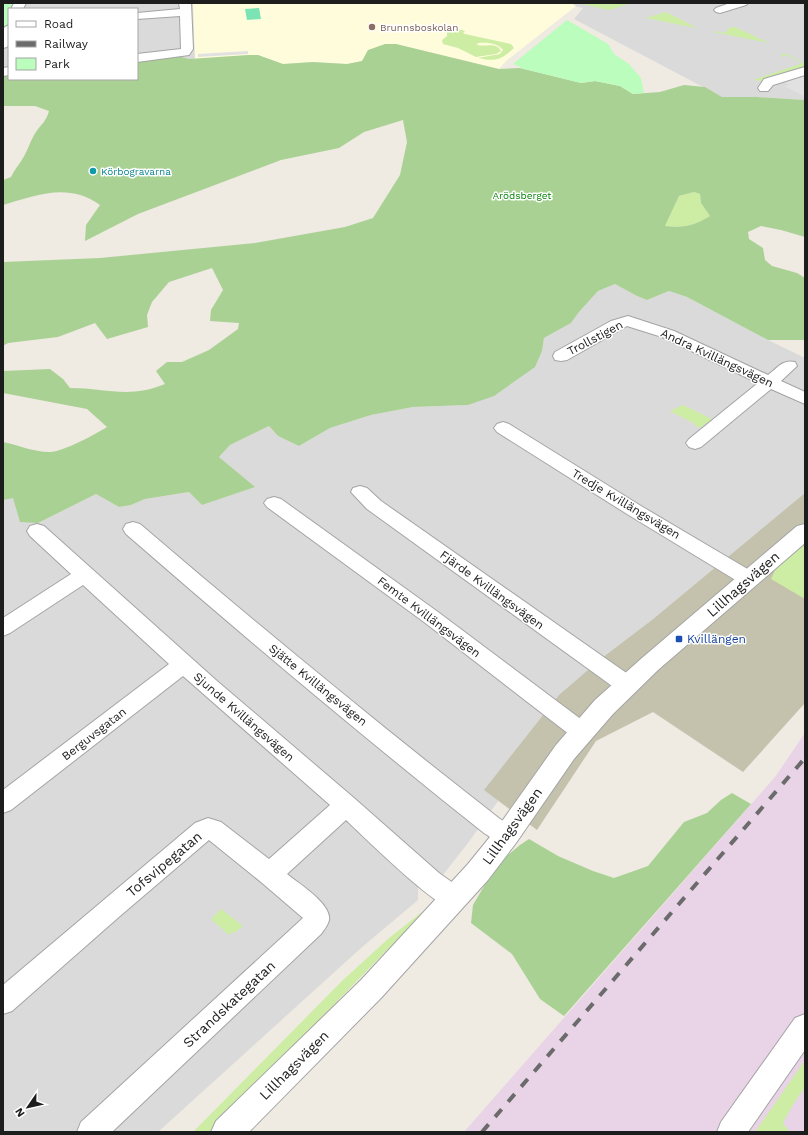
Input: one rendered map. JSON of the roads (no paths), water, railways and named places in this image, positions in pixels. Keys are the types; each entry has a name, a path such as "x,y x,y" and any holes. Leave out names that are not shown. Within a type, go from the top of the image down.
{"street":[{"path":"720,10 742,3"},
{"path":"138,16 185,8 187,49 184,52 138,58"},
{"path":"3,44 8,32"},
{"path":"764,88 768,82 805,71"},
{"name":"Trollstigen","path":"562,356 617,324 628,321"},
{"name":"Andra Kvillängsvägen","path":"628,321 668,334 805,399"},
{"path":"695,443 789,366"},
{"name":"Tredje Kvillängsvägen","path":"503,428 634,510 749,579"},
{"name":"Fjärde Kvillängsvägen","path":"360,492 374,505 627,685"},
{"name":"Femte Kvillängsvägen","path":"274,504 431,617 582,732"},
{"name":"Sjätte Kvillängsvägen","path":"133,529 226,610 408,760 492,826 507,835"},
{"name":"Sjunde Kvillängsvägen","path":"38,531 84,575 346,805 430,882 454,898"},
{"name":"Lillhagsvägen","path":"227,1132 370,989 478,872 507,835 549,775 582,732 627,685 805,531"},
{"path":"3,628 84,575"},
{"name":"Berguvsgatan","path":"3,803 184,664"},
{"path":"270,874 346,805"},
{"name":"Tofsvipegatan","path":"3,1002 93,923 204,830 212,829 270,874"},
{"name":"Strandskategatan","path":"91,1132 312,926 316,920 316,914 270,874"},
{"path":"731,1132 805,1027"}],"railway":[{"path":"482,1132 805,758"}],"place":[{"name":"Brunnsboskolan","path":"372,27"},
{"name":"Körbogravarna","path":"93,171"},
{"name":"Kvillängen","path":"679,639"}],"park label":[{"name":"Arödsberget","path":"522,195"}]}
